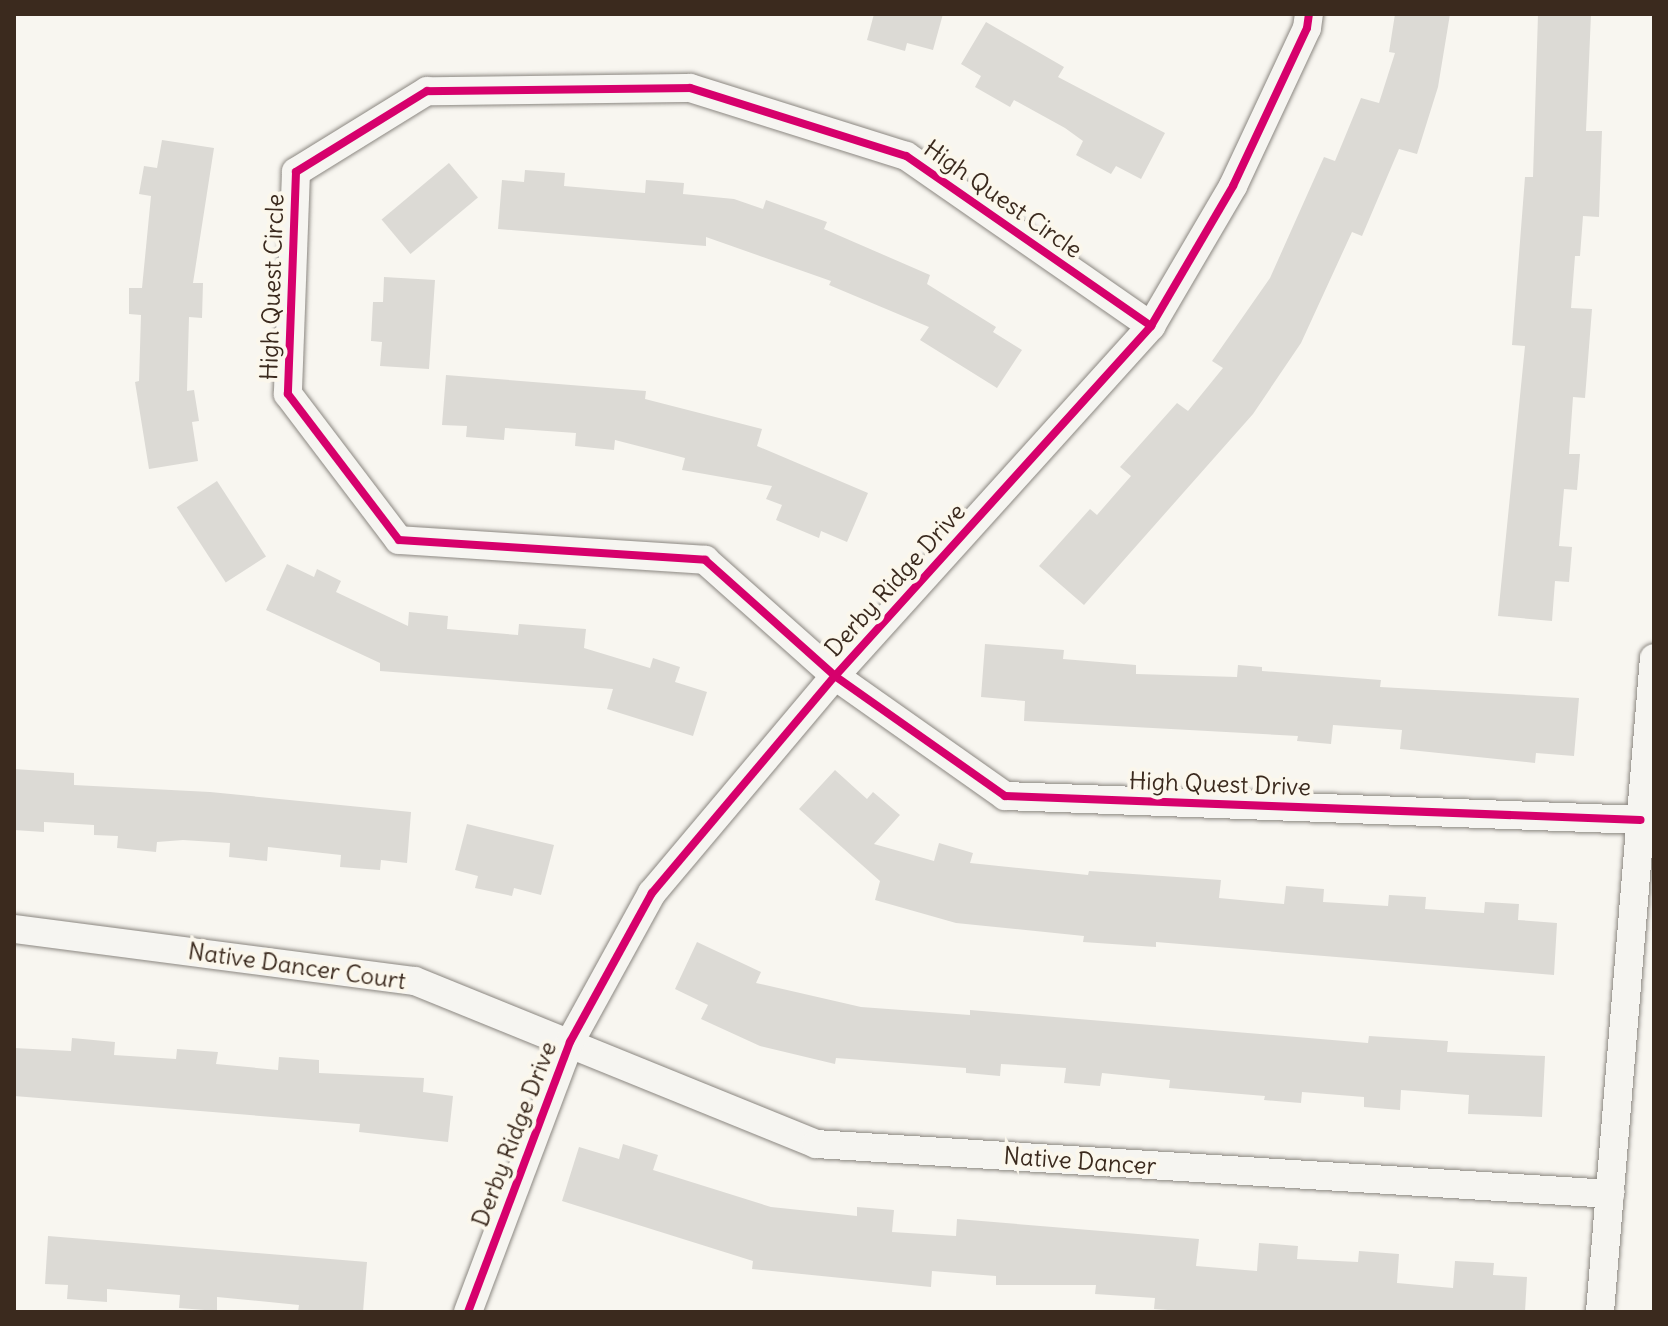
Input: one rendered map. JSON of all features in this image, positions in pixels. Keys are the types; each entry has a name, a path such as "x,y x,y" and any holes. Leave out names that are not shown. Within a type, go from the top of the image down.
{"street":[{"name":"Derby Ridge Drive","path":"468,1312 570,1042 652,893 835,676 1151,326 1233,186 1307,28 1309,14"},
{"name":"High Quest Circle","path":"835,676 705,560 399,540 288,394 296,172 427,91 690,88 906,156 1151,326"},
{"path":"1600,1312 1654,658"},
{"name":"High Quest Drive","path":"835,676 1005,796 1641,820"},
{"name":"Native Dancer Court","path":"14,929 415,981 570,1042"},
{"name":"Native Dancer","path":"570,1042 816,1144 1610,1194"}],"building":[{"path":"874,14 943,14 933,50 907,43 905,51 867,40"},
{"path":"1395,14 1450,14 1438,87 1417,154 1399,149 1362,236 1352,232 1301,343 1253,414 1084,605 1039,566 1090,509 1097,515 1131,476 1120,467 1177,403 1188,411 1223,368 1212,361 1270,278 1324,157 1335,161 1361,98 1379,103 1395,53 1389,52"},
{"path":"1538,14 1591,14 1586,131 1602,131 1599,217 1583,216 1580,256 1575,256 1571,308 1592,309 1585,398 1573,397 1569,454 1580,454 1577,490 1564,489 1559,546 1572,547 1569,582 1555,581 1552,621 1498,616 1525,346 1512,345 1525,177 1533,177"},
{"path":"986,22 1064,67 1058,77 1165,133 1141,179 1116,166 1111,174 1076,155 1083,141 1065,128 1014,100 1010,107 975,87 981,76 961,64"},
{"path":"162,140 214,148 193,283 203,283 202,318 189,317 187,391 194,390 199,421 192,422 198,461 149,469 135,382 139,381 141,315 129,314 129,288 142,288 151,196 139,194 144,166 157,168"},
{"path":"449,163 478,197 411,254 382,220"},
{"path":"525,170 565,173 564,186 645,193 646,180 684,183 683,194 734,199 763,209 766,200 827,222 824,229 930,275 927,284 996,327 993,332 1022,350 997,388 920,340 929,327 829,285 831,281 706,237 706,246 498,229 502,180 524,182"},
{"path":"384,277 435,280 429,369 380,366 382,342 371,341 373,302 383,302"},
{"path":"446,375 646,391 645,399 762,429 757,446 868,493 847,542 821,531 819,538 776,520 782,505 766,499 772,486 682,470 685,458 615,440 614,450 575,446 576,433 505,428 504,440 466,437 467,426 442,425"},
{"path":"217,481 266,556 226,583 177,507"},
{"path":"287,564 314,577 317,569 341,581 336,592 408,626 409,612 448,616 447,629 518,635 519,624 586,629 584,648 650,668 653,658 680,667 675,682 707,692 693,736 607,709 613,689 380,671 380,663 266,610"},
{"path":"985,644 1064,650 1063,659 1136,665 1136,674 1237,677 1238,665 1262,667 1262,671 1381,680 1380,687 1579,698 1574,756 1536,753 1535,763 1400,749 1402,730 1333,725 1331,744 1297,741 1298,736 1024,721 1025,701 981,697"},
{"path":"14,769 74,773 74,785 210,792 411,812 407,863 381,860 380,870 340,867 341,855 268,847 267,861 229,857 230,843 183,840 157,842 156,852 117,848 118,836 94,835 94,825 44,822 44,832 14,830"},
{"path":"835,770 867,799 873,792 900,815 874,844 934,861 939,843 973,853 970,863 1088,875 1089,871 1221,880 1219,898 1284,904 1286,886 1324,889 1323,902 1388,906 1389,895 1426,897 1425,909 1484,913 1485,902 1519,904 1518,920 1557,923 1554,975 1156,942 1156,947 1083,942 1084,936 956,923 875,900 880,881 799,809"},
{"path":"467,824 554,845 541,895 514,888 512,896 475,888 478,876 455,870"},
{"path":"697,942 761,972 756,983 861,1007 970,1015 970,1010 1368,1043 1369,1036 1448,1041 1447,1052 1545,1056 1542,1117 1468,1114 1469,1095 1401,1090 1400,1110 1364,1107 1364,1097 1302,1092 1301,1103 1264,1100 1265,1096 1169,1088 1170,1080 1102,1073 1100,1086 1064,1083 1066,1068 1001,1064 1000,1076 966,1073 966,1068 836,1058 835,1064 760,1046 701,1019 708,1005 675,989"},
{"path":"72,1038 115,1042 114,1055 176,1059 177,1049 218,1052 216,1064 278,1070 279,1057 319,1060 319,1073 424,1078 423,1092 453,1096 448,1142 359,1132 360,1124 14,1096 14,1048 71,1051"},
{"path":"623,1144 658,1155 653,1170 771,1207 857,1216 857,1207 894,1210 892,1232 956,1236 957,1219 1199,1239 1196,1266 1257,1271 1259,1243 1298,1246 1297,1259 1358,1262 1359,1251 1399,1254 1397,1283 1453,1288 1455,1261 1494,1263 1493,1275 1527,1277 1525,1312 1196,1312 1154,1309 1155,1298 1095,1294 1096,1285 996,1285 996,1276 932,1271 931,1287 752,1269 753,1261 562,1201 579,1147 619,1159"},
{"path":"48,1236 367,1262 363,1312 298,1312 299,1305 217,1297 217,1311 179,1308 180,1295 107,1289 107,1302 67,1299 68,1285 45,1284"}],"cycle path":[{"path":"468,1312 570,1042 652,893 835,676 1151,326 1233,186 1307,28 1309,14"},
{"path":"1151,326 906,156 690,88 427,91 296,172 288,394 399,540 705,560 835,676 1005,796 1641,820"}]}
